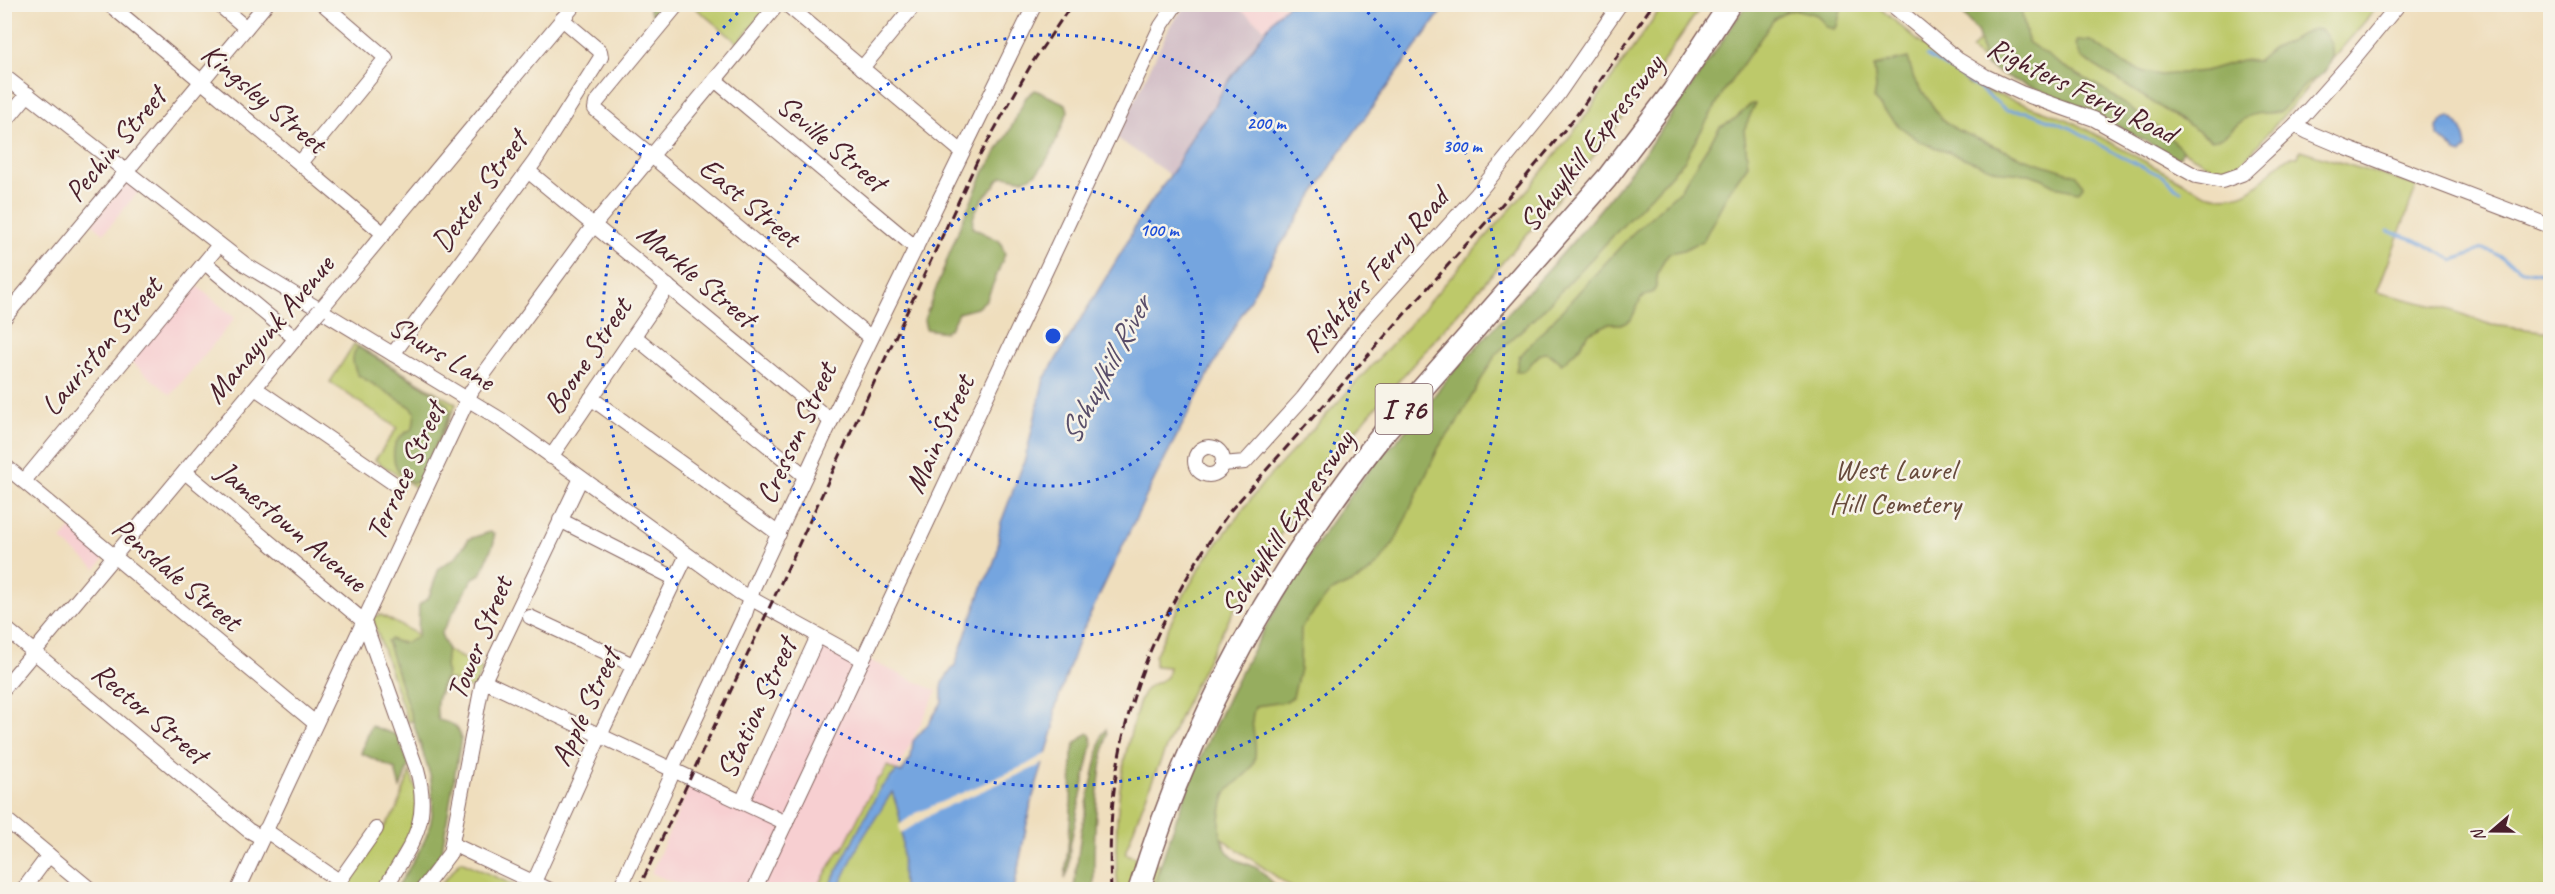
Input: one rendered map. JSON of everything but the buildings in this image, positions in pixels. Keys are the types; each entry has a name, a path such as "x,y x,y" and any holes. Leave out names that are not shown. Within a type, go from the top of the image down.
{"highway":[{"name":"Schuylkill Expressway","path":"1139,890 1143,857 1178,744 1221,654 1302,519 1370,429 1599,167 1664,82 1714,4"},
{"name":"Schuylkill Expressway","path":"1125,890 1143,857 1217,692 1259,612 1319,518 1386,430 1607,178 1673,91 1730,4"}],"street":[{"name":"Kingsley Street","path":"109,4 384,234"},
{"path":"218,4 246,28"},
{"name":"Pechin Street","path":"4,318 267,4"},
{"path":"300,163 386,58 323,4"},
{"name":"Manayunk Avenue","path":"4,688 575,4"},
{"name":"East Street","path":"678,4 595,107 871,338"},
{"name":"Terrace Street","path":"238,890 468,400 482,376 594,225 778,4"},
{"path":"786,4 962,152"},
{"path":"862,68 915,4"},
{"name":"Cresson Street","path":"619,890 805,476 1035,4"},
{"name":"Main Street","path":"754,890 1151,46 1165,18 1176,4"},
{"name":"Righters Ferry Road","path":"1222,464 1245,462 1277,428 1359,326 1477,194 1533,125 1620,4"},
{"name":"Righters Ferry Road","path":"1891,4 1957,59 1985,76 2021,93 2094,119 2202,179 2222,181 2242,174 2295,124 2399,4"},
{"name":"Dexter Street","path":"393,354 528,171 601,54 562,20"},
{"name":"Shurs Lane","path":"4,76 251,269 500,419 751,599 862,660"},
{"name":"Seville Street","path":"715,80 916,248"},
{"path":"4,123 28,94"},
{"path":"2295,124 2307,132 2346,148 2550,226"},
{"name":"Markle Street","path":"528,171 831,421"},
{"name":"Lauriston Street","path":"24,481 219,245"},
{"path":"205,262 296,339"},
{"name":"Boone Street","path":"551,457 668,286"},
{"path":"634,336 805,476"},
{"path":"255,388 399,487"},
{"path":"591,398 779,534"},
{"name":"Pensdale Street","path":"4,465 315,723"},
{"name":"Jamestown Avenue","path":"185,472 364,622"},
{"name":"Tower Street","path":"422,890 449,857 476,705 484,681 580,478"},
{"path":"560,520 674,578"},
{"name":"Apple Street","path":"534,882 633,665 687,555"},
{"path":"530,617 633,665"},
{"path":"364,622 423,794 422,815 417,834 384,890"},
{"name":"Rector Street","path":"4,627 248,830 264,834 336,885"},
{"name":"Station Street","path":"742,802 818,636"},
{"path":"484,681 786,823"},
{"path":"4,818 91,890"},
{"path":"336,885 376,829"},
{"path":"452,844 550,890"},
{"path":"23,890 49,855"}],"shaded area":[{"path":"1186,5 1234,5 1267,30 1225,86 1215,105 1195,131 1170,175 1117,138 1170,26"},
{"path":"1234,5 1288,5 1267,30"},
{"path":"130,182 140,190 104,233 92,223 125,184"},
{"path":"195,284 235,318 171,395 130,361"},
{"path":"71,528 103,556 103,560 96,569 61,540"},
{"path":"820,638 937,691 897,771 887,766 877,780 842,850 816,889 688,889 651,873 692,781 741,804"}],"green space":[{"path":"2368,4 2374,11 2243,162 2228,170 2214,168 2081,95 1988,63 1971,50 2008,5"},
{"path":"648,5 670,5 654,15 651,14"},
{"path":"692,5 770,5 738,43"},
{"path":"1663,5 1702,5 1639,97 1578,176 1347,440 1278,537 1220,636 1194,687 1169,740 1126,850 1126,854 1160,865 1153,889 1118,890 1117,823 1130,735 1141,697 1149,686 1167,677 1169,667 1155,666 1155,656 1185,593 1204,561 1263,483 1401,334 1529,188 1582,121"},
{"path":"1746,5 1842,5 1837,26 1834,29 1827,27 1817,15 1798,10 1787,11 1774,19 1724,91 1684,161 1540,313 1496,354 1456,424 1439,447 1395,541 1379,563 1362,578 1330,592 1301,628 1300,669 1293,697 1285,702 1256,706 1252,719 1254,761 1246,774 1226,794 1220,820 1221,833 1224,846 1232,856 1261,871 1277,889 1153,890 1192,777 1217,722 1243,667 1304,562 1376,461 1396,442 1454,371 1595,216 1684,97"},
{"name":"West Laurel Hill Cemetery","path":"1750,5 1876,5 1970,85 2069,120 2205,194 2225,197 2241,194 2253,188 2280,163 2288,158 2298,157 2300,150 2417,186 2377,292 2451,310 2491,325 2550,332 2550,889 1294,889 1188,815 1215,754 1527,295 1636,168"},
{"path":"1961,5 2020,5 2028,42 2103,89 2166,134 2182,150 2180,157 2176,158 2083,107 2014,80 1985,65 1978,33 1961,11"},
{"path":"2313,29 2321,30 2329,40 2332,57 2327,69 2309,81 2280,112 2250,116 2226,134 2212,140 2081,57 2076,45 2078,40 2091,41 2122,63 2144,72 2161,75 2205,71 2242,60 2258,61 2272,49"},
{"path":"1908,58 1914,79 1941,118 1957,130 2023,158 2077,175 2083,186 2078,192 2060,188 2028,174 2001,172 1921,142 1899,126 1874,100 1876,88 1874,66"},
{"path":"1035,90 1066,104 1068,111 1055,144 1041,168 1026,179 1001,177 975,212 973,228 1000,241 1005,254 987,299 977,308 958,313 951,327 945,332 926,329 924,320 982,176 1009,132 1026,97"},
{"path":"1751,104 1755,104 1744,130 1748,165 1728,193 1703,241 1670,253 1658,273 1656,287 1653,292 1641,298 1631,320 1623,324 1608,324 1589,333 1578,349 1561,364 1545,353 1537,357 1525,371 1516,371 1519,357 1632,234 1680,190 1720,127 1735,119"},
{"path":"354,344 456,404 418,489 375,460 397,428 330,382"},
{"path":"358,347 434,393 448,405 450,414 418,482 409,481 402,475 394,461 397,440 413,428 415,412 411,407 358,375 353,361 355,350"},
{"path":"490,532 494,534 494,542 481,574 473,578 441,634 447,648 445,667 447,674 438,696 438,720 453,725 461,738 442,850 438,858 411,889 396,889 421,848 433,809 430,775 387,641 390,639 398,642 411,641 418,636 419,605 429,597 439,568 455,558 469,539"},
{"path":"381,615 483,669 474,687 469,688 449,679 446,682 446,677 426,727 412,721 408,722 372,617"},
{"path":"371,726 397,735 409,765 400,788 395,769 361,753"},
{"path":"1106,729 1096,811 1094,889 1074,889 1081,832 1102,735"},
{"path":"1088,733 1091,735 1092,744 1070,846 1069,869 1065,879 1071,812 1072,755 1075,744"},
{"path":"887,766 897,771 893,789 903,831 903,889 816,890 840,849 842,850 877,780"},
{"path":"410,772 417,795 417,808 410,833 398,856 377,889 338,890 396,811"},
{"path":"461,861 522,889 437,889"}],"water":[{"name":"Schuylkill River","path":"1288,5 1446,5 1343,148 1278,249 1216,360 1154,480 1080,636 1055,709 1054,728 1031,803 1014,889 903,889 901,828 892,792 859,844 838,889 827,890 880,789 897,771 901,773 911,758 913,741 929,723 942,702 942,683 955,665 984,582 991,571 997,553 1000,525 1025,459 1044,379 1124,248 1139,219 1174,170 1195,131 1276,16"},
{"path":"2450,117 2460,126 2464,134 2467,148 2462,154 2456,152 2438,136 2437,127 2444,119"}],"pier":[{"path":"1050,751 1043,764 937,811 900,834 899,825 916,813 1026,765"}],"waterway":[{"path":"1927,56 1968,81 2006,110 2028,112 2071,128 2120,156 2162,176 2181,191"},
{"path":"2388,231 2416,240 2454,260 2483,249 2491,251 2522,270 2550,274"}],"railway":[{"path":"638,890 979,157 1032,63 1072,4"},
{"path":"1111,890 1111,836 1115,785 1123,736 1136,690 1153,644 1200,556 1230,511 1519,185 1576,116 1653,4"}]}
